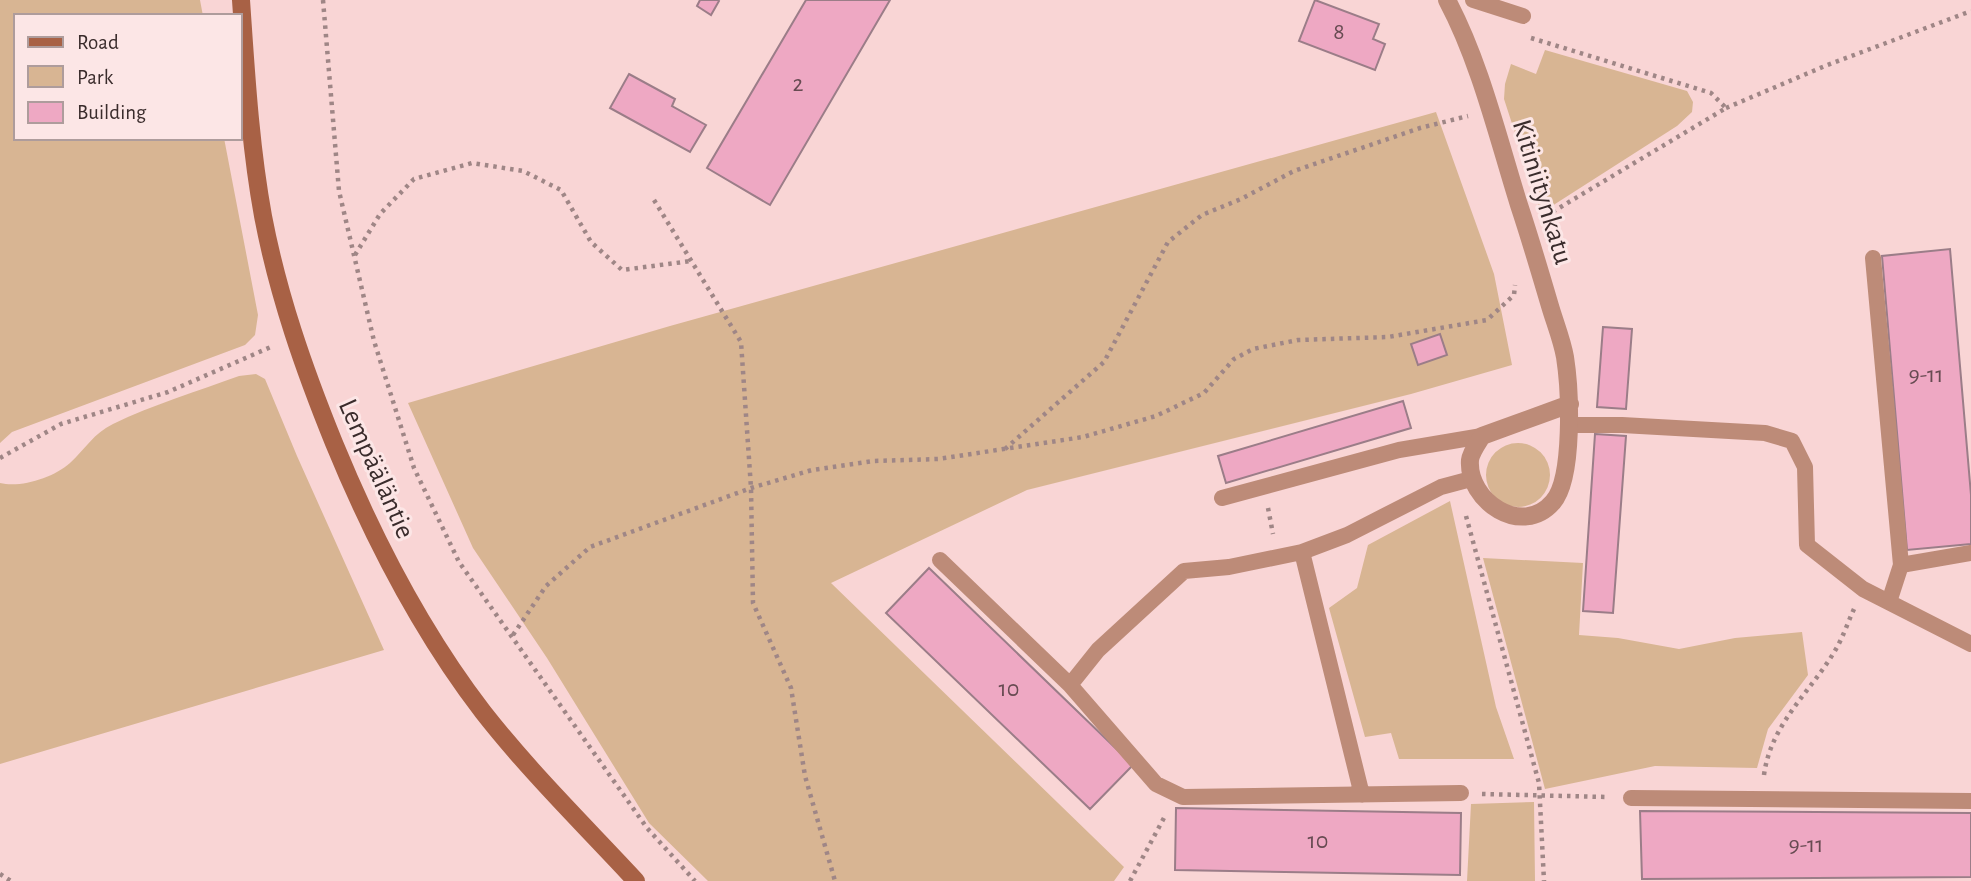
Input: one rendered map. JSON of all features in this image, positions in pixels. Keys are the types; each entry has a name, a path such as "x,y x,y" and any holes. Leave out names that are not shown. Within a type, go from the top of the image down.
{"main road":[{"name":"Lempääläntie","path":"242,0 250,115 263,215 293,338 344,466 382,550 448,663 482,711 530,769 636,881"}],"street":[{"name":"Kitiniitynkatu","path":"1447,0 1469,51 1526,227 1564,354 1570,404 1566,461 1558,497 1546,510 1528,516 1504,514 1483,500"},
{"path":"1483,500 1471,478 1470,457 1482,436 1570,404"}],"lane":[{"path":"1473,0 1523,16"},
{"path":"1873,258 1901,565 1889,602"},
{"path":"1568,425 1622,425 1765,433 1792,441 1805,467 1808,545 1863,589 1971,644"},
{"path":"1222,498 1399,450 1482,436"},
{"path":"1070,685 1098,650 1184,571 1229,567 1302,552 1347,535 1441,487 1471,478"},
{"path":"1302,552 1362,795"},
{"path":"1901,565 1971,553"},
{"path":"940,561 1070,685 1156,784 1183,797 1461,793"},
{"path":"1631,798 1971,801"}],"path":[{"path":"323,0 340,191 374,341 414,468 459,562 647,828 695,881"},
{"path":"1526,227 1726,108 1825,66 1971,11"},
{"path":"1529,37 1711,93 1726,108"},
{"path":"1005,449 1104,362 1168,243 1202,215 1241,199 1294,171 1420,128 1489,110"},
{"path":"354,256 380,214 415,179 472,163 523,171 561,190 591,242 622,270 691,261"},
{"path":"654,200 741,342 751,488 753,603 791,688 804,776 835,881"},
{"path":"513,635 546,586 590,547 751,488 812,470 874,461 938,459 1083,437 1156,416 1205,393 1234,359 1254,349 1298,340 1388,337 1487,320 1514,295 1516,282"},
{"path":"0,458 61,424 168,393 293,338"},
{"path":"1264,486 1278,557"},
{"path":"1483,500 1465,514 1539,783 1544,881"},
{"path":"1760,799 1766,756 1780,727 1836,649 1863,589"},
{"path":"1461,793 1631,798"},
{"path":"1130,881 1170,806"},
{"path":"0,874 11,881"}],"green space":[{"path":"0,0 200,0 203,14 14,14 14,140 224,140 258,315 255,335 245,345 12,432 0,443"},
{"path":"1545,50 1687,91 1693,102 1692,112 1677,126 1541,213 1504,99 1511,64 1536,74"},
{"path":"1436,112 1494,274 1512,365 1411,394 1027,490 831,583 1124,867 1114,881 708,881 649,823 547,658 473,548 408,403 670,326"},
{"path":"256,374 265,379 384,650 0,764 0,483 27,483 46,477 70,463 95,437 113,424 159,404 239,376"},
{"path":"1518,443 1536,449 1544,457 1550,475 1544,493 1536,501 1518,507 1500,501 1492,493 1486,475 1492,457 1500,449"},
{"path":"1450,501 1496,707 1514,759 1399,759 1391,733 1365,737 1329,608 1357,588 1368,545"},
{"path":"1483,558 1583,563 1579,635 1618,638 1679,649 1735,638 1802,632 1808,675 1768,729 1757,768 1655,766 1545,789"},
{"path":"1534,802 1535,881 1467,881 1471,804"}],"building":[{"path":"700,0 719,1 711,15 697,6"},
{"path":"806,0 890,0 770,205 707,168"},
{"path":"1315,0 1379,24 1373,39 1385,44 1375,70 1299,41"},
{"path":"629,74 675,99 672,106 706,125 690,152 610,108"},
{"path":"1950,249 1971,495 1971,544 1907,550 1882,256"},
{"path":"1603,327 1632,329 1626,409 1597,407"},
{"path":"1440,334 1447,355 1418,365 1411,344"},
{"path":"1403,401 1411,428 1226,483 1218,456"},
{"path":"1595,434 1626,436 1613,613 1583,611"},
{"path":"929,568 1133,765 1090,809 886,613"},
{"path":"1176,808 1461,813 1460,875 1175,870"},
{"path":"1640,811 1971,813 1971,877 1642,879"}]}
